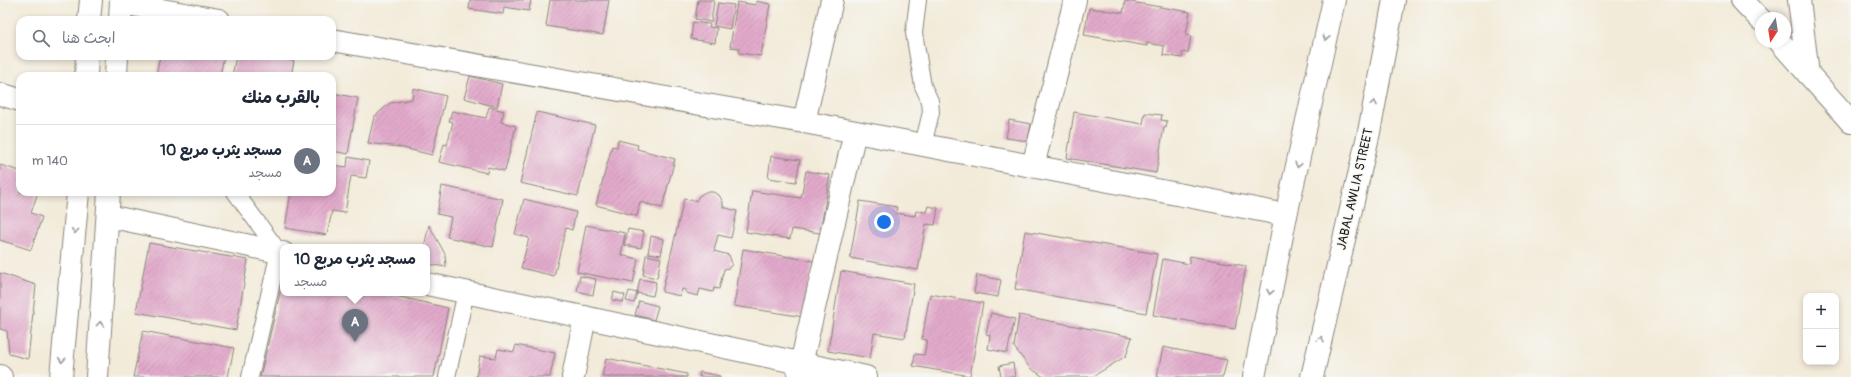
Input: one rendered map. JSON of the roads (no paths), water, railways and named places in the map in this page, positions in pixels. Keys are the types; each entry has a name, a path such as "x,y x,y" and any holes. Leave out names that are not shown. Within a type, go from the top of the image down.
{"street":[{"path":"90,16 91,0"},
{"path":"804,122 832,0"},
{"path":"1033,166 1075,0"},
{"path":"1254,377 1286,215 1334,0"},
{"name":"JABAL AWLIA STREET","path":"1312,377 1369,132 1394,0"},
{"path":"1742,0 1755,14"},
{"path":"1799,0 1808,74"},
{"path":"121,8 186,16"},
{"path":"336,41 804,122 1286,215"},
{"path":"1785,48 1849,117"},
{"path":"86,72 87,60"},
{"path":"116,72 117,60"},
{"path":"0,94 16,99"},
{"path":"800,370 855,132"},
{"path":"61,377 78,196"},
{"path":"97,377 109,196"},
{"path":"108,216 280,253"},
{"path":"430,285 585,318 800,370 866,377"},
{"path":"573,377 585,318"}],"lane":[{"path":"918,0 914,33 923,86 930,101 930,112 923,145"},
{"path":"238,196 280,252"},
{"path":"250,377 280,257"},
{"path":"447,377 466,292"}],"place":[{"name":"مسجد يثرب مربع 10","path":"355,342"}]}
